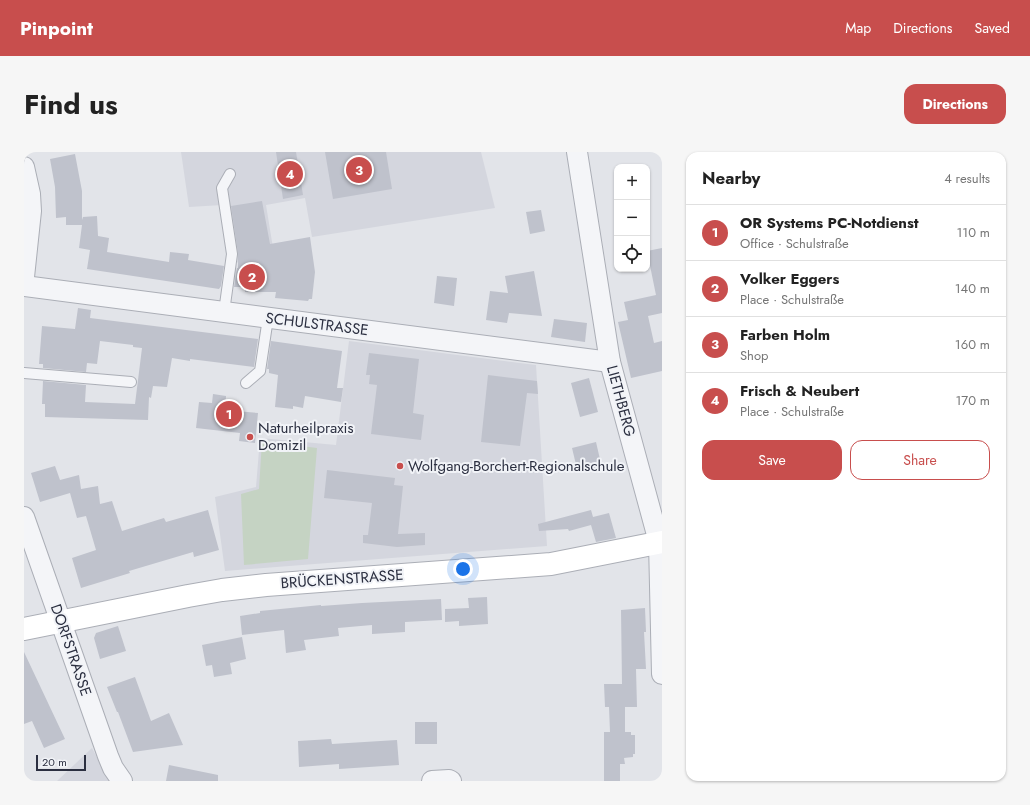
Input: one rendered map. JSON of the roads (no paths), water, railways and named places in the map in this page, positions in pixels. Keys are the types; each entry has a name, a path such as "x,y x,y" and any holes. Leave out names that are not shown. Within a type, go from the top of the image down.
{"street":[{"name":"LIETHBERG","path":"577,152 610,362 660,542 662,674"},
{"path":"24,167 30,194 31,210 24,277"},
{"name":"SCHULSTRASSE","path":"24,286 610,362"},
{"name":"DORFSTRASSE","path":"24,517 108,756 113,768 122,781"},
{"name":"BRÜCKENSTRASSE","path":"24,629 222,590 266,585 551,564 660,542"},
{"path":"432,781 451,781"}],"lane":[{"path":"224,312 232,254 222,188 230,174"},
{"path":"246,383 260,372 268,318"},
{"path":"24,373 131,382"}],"place":[{"name":"Farben Holm","path":"359,170"},
{"name":"Frisch & Neubert","path":"290,174"},
{"name":"Volker Eggers","path":"252,277"},
{"name":"OR Systems PC-Notdienst","path":"229,414"},
{"name":"Naturheilpraxis Domizil","path":"250,437"},
{"name":"Wolfgang-Borchert-Regionalschule","path":"400,466"}]}
